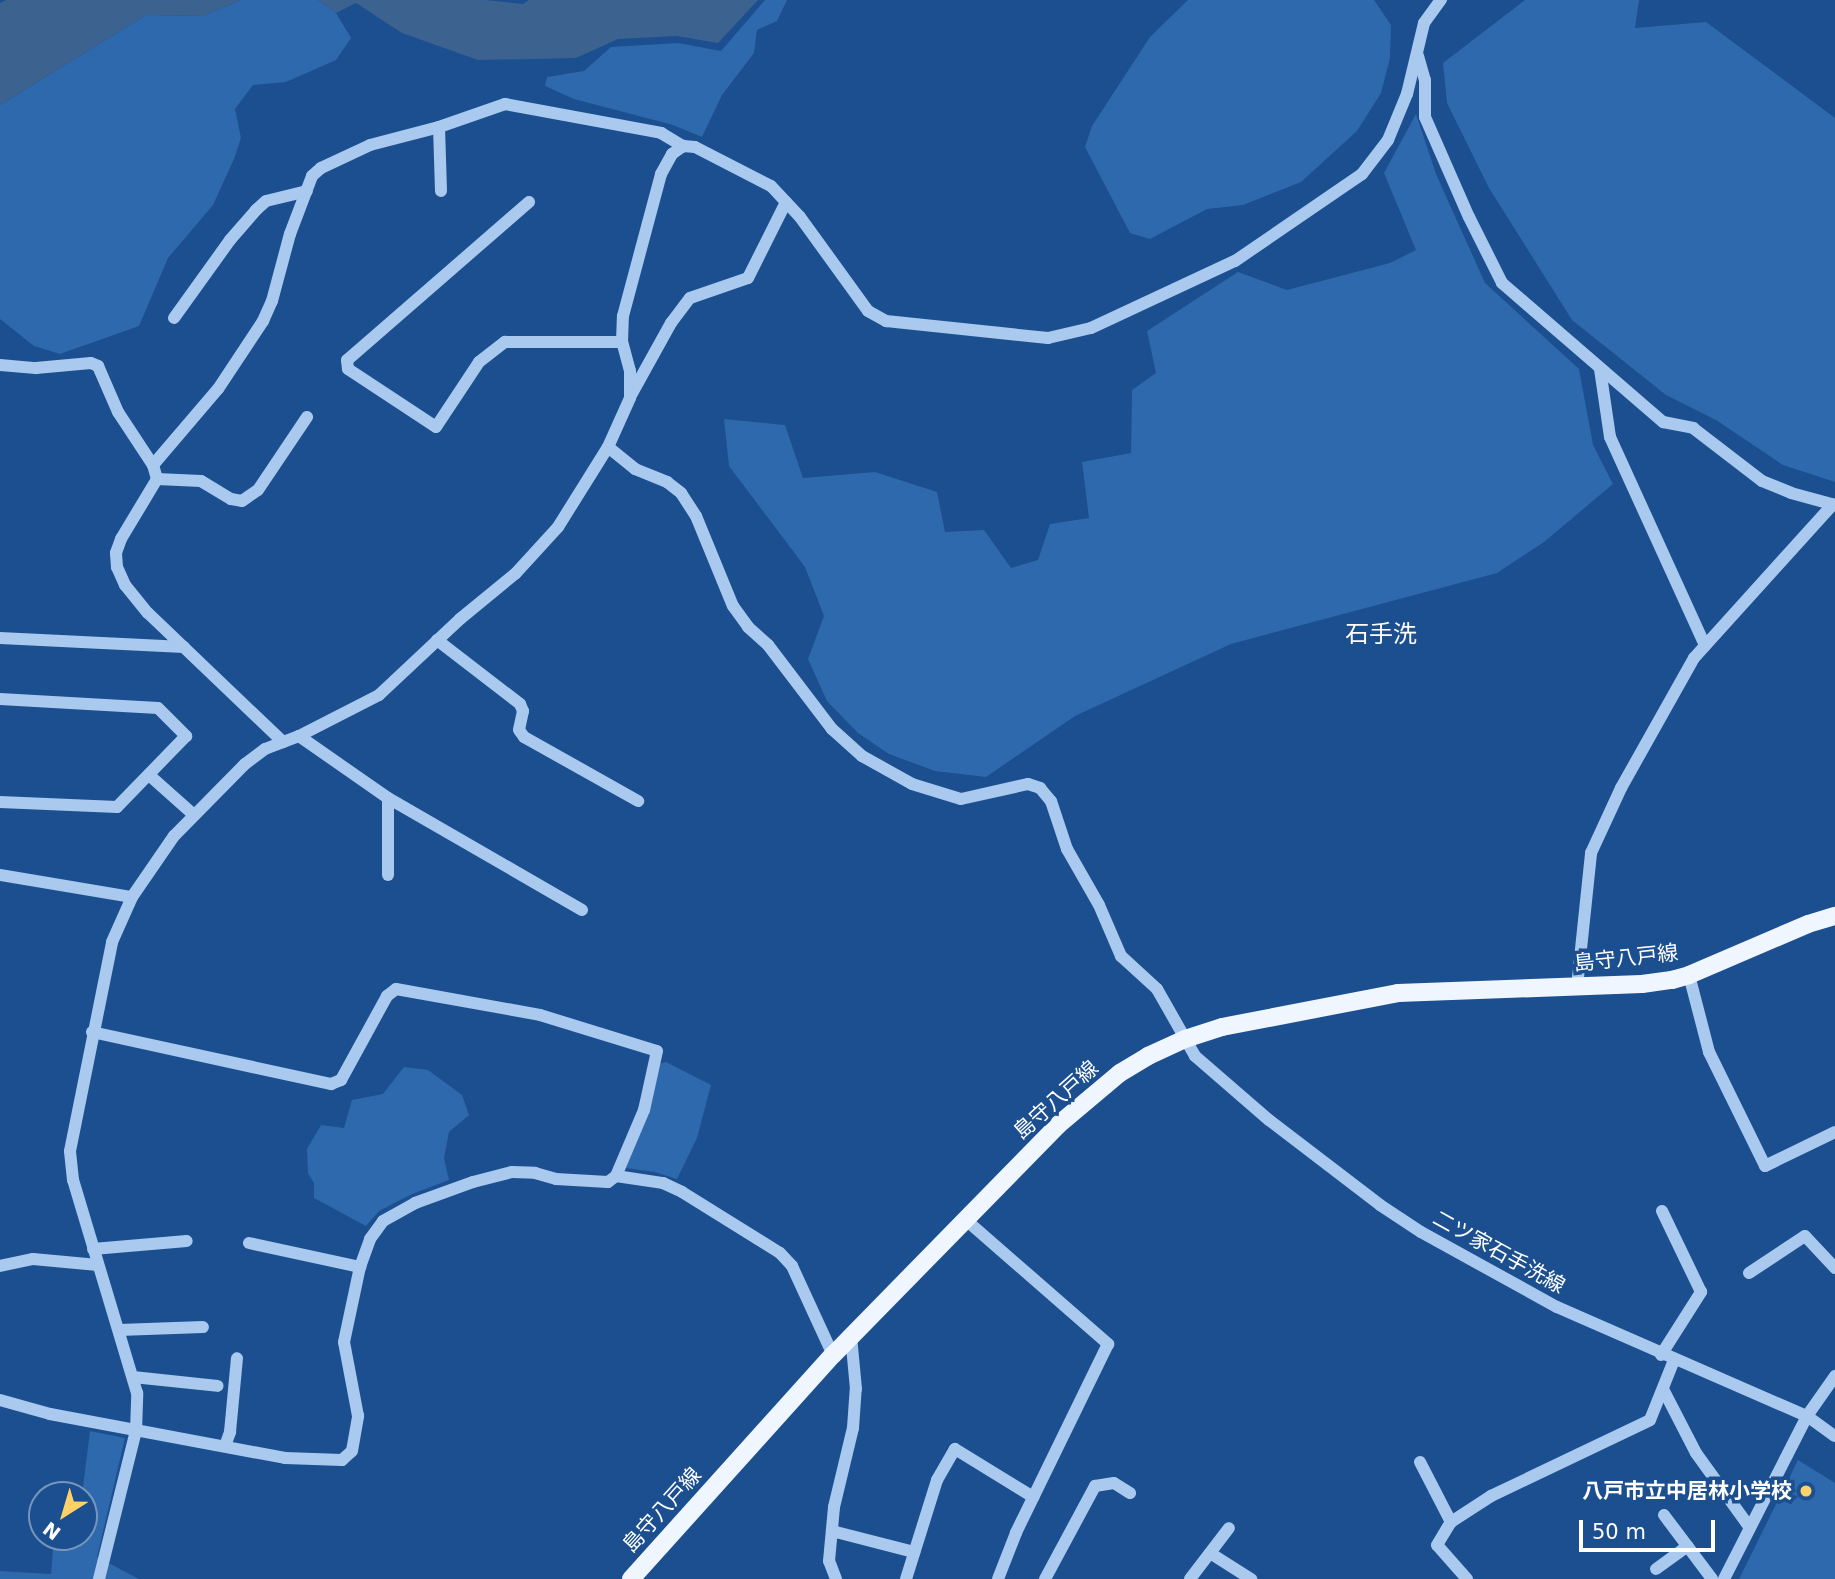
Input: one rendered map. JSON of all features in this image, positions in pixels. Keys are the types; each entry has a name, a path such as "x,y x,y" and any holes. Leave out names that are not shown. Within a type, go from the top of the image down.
{"main road":[{"name":"島守八戸線","path":"631,1579 851,1336 1089,1096 1120,1073 1185,1039 1222,1027 1398,993 1642,984 1689,975 1751,946 1835,916"}],"street":[{"path":"153,465 218,389 263,321 272,301 290,234 312,176 344,156 370,145 439,127 505,104 517,104 661,133 683,146 695,147 729,162 771,186 868,311 886,321 1048,338 1091,328 1235,261 1362,174 1388,140 1408,94 1424,23 1441,0"},
{"path":"1418,56 1425,80 1425,117 1468,217 1502,283 1663,422 1693,428 1762,481 1791,493 1834,505 1693,657 1621,788 1591,853 1577,987"},
{"path":"439,127 442,191"},
{"path":"630,398 630,371 622,342 623,316 661,174 672,154 683,146"},
{"path":"174,318 230,240 266,201 307,191"},
{"path":"529,202 347,360 348,369 436,428 479,362 505,342 622,342"},
{"path":"99,1579 136,1431 137,1393 73,1180 70,1151 112,942 132,897 193,814 245,764 265,748 299,736 379,695 537,552 558,527 608,447 630,398 671,323 690,298 748,278 786,202"},
{"path":"0,365 36,368 91,363 97,366 118,412 153,465 158,479"},
{"path":"1600,369 1610,437 1705,645"},
{"path":"158,479 201,481 242,502 258,489 307,417"},
{"name":"二ツ家石手洗線","path":"608,447 635,469 667,482 681,493 696,516 733,606 748,627 768,645 832,729 862,756 912,783 961,799 1028,784 1040,788 1051,801 1068,849 1099,905 1114,946 1121,956 1157,989 1185,1039 1207,1067 1380,1205 1421,1232 1558,1307 1807,1416 1835,1436"},
{"path":"158,479 121,539 117,567 125,585 148,613 283,742"},
{"path":"0,638 184,648"},
{"path":"438,640 520,704 523,711 519,730 524,737 638,801"},
{"path":"0,699 158,708 186,736 117,807 0,802"},
{"path":"299,736 388,798 582,910"},
{"path":"149,775 193,814"},
{"path":"388,798 388,875"},
{"path":"0,875 132,897"},
{"path":"1689,975 1709,1052 1765,1166 1835,1132"},
{"path":"0,1400 136,1431 285,1458 342,1460 352,1451 358,1416 344,1342 360,1267 370,1239 383,1221 415,1203 473,1182 512,1172 535,1173 555,1180 608,1182 616,1176 644,1111 657,1051 540,1015 396,989 387,996 341,1080 331,1084 92,1032"},
{"path":"616,1176 663,1183 780,1253 792,1266 833,1355"},
{"path":"1661,1354 1701,1292 1662,1211"},
{"path":"966,1220 1108,1344 1033,1497 998,1579"},
{"path":"1749,1273 1805,1237 1835,1268"},
{"path":"93,1249 187,1241"},
{"path":"249,1243 360,1267"},
{"path":"0,1266 33,1259 98,1265"},
{"path":"119,1330 203,1326"},
{"path":"836,1579 829,1561 834,1507 853,1427 856,1389 851,1336"},
{"path":"225,1446 230,1432 237,1358"},
{"path":"1467,1579 1437,1545 1451,1521 1491,1496 1650,1420 1674,1360"},
{"path":"1724,1579 1807,1416 1835,1376"},
{"path":"132,1377 218,1386"},
{"path":"1663,1389 1696,1453 1750,1528"},
{"path":"906,1579 937,1480 955,1449 1033,1497"},
{"path":"1420,1462 1451,1521"},
{"path":"1045,1579 1096,1486 1114,1483 1130,1493"},
{"path":"1664,1515 1712,1579"},
{"path":"1190,1579 1229,1528"},
{"path":"832,1531 914,1552"},
{"path":"1656,1569 1688,1546"},
{"path":"1210,1553 1251,1579"}],"shaded area":[{"path":"6,0 241,0 203,16 146,15 0,105 0,3"},
{"path":"241,0 318,0 336,13 351,38 336,60 286,82 253,85 235,109 241,138 234,159 213,205 168,258 139,326 60,354 34,346 0,319 0,105 146,15 203,16"},
{"path":"318,0 486,0 523,4 529,0 758,0 718,43 677,36 618,39 576,58 478,60 402,33 356,3 336,13"},
{"path":"765,0 787,0 777,21 757,30 754,53 722,95 702,137 673,125 574,99 545,86 547,77 584,71 611,47 678,43 721,51"},
{"path":"1188,0 1374,0 1391,25 1390,58 1381,93 1357,131 1301,182 1243,205 1207,209 1150,239 1130,233 1085,147 1092,126 1150,37"},
{"path":"1525,0 1639,0 1635,28 1706,22 1835,118 1835,482 1783,465 1716,420 1666,395 1572,320 1489,188 1447,103 1443,63"},
{"path":"1416,114 1436,174 1485,283 1579,369 1593,445 1613,484 1544,542 1497,573 1231,644 1075,716 986,777 935,771 889,754 858,733 827,701 808,659 824,616 805,567 729,466 724,419 785,425 803,478 875,472 937,492 945,532 984,530 1011,568 1038,560 1050,524 1089,518 1082,462 1131,453 1132,390 1156,373 1147,331 1238,272 1287,290 1390,263 1416,250 1384,173"},
{"path":"666,1062 711,1085 697,1138 677,1179 655,1172 626,1168 659,1064"},
{"path":"404,1067 428,1070 462,1095 469,1115 449,1132 444,1158 449,1180 412,1194 379,1211 366,1226 314,1198 314,1183 308,1173 307,1149 321,1125 344,1128 352,1100 383,1094"},
{"path":"90,1431 125,1438 97,1557 139,1579 0,1579 0,1571 51,1574 53,1551 98,1551 98,1481 84,1481"},
{"name":"八戸市立中居林小学校","path":"1798,1460 1835,1483 1835,1579 1739,1579"}],"place":[{"name":"八戸市立中居林小学校","path":"1806,1491"}],"district":[{"name":"石手洗","path":"1381,635"}]}
